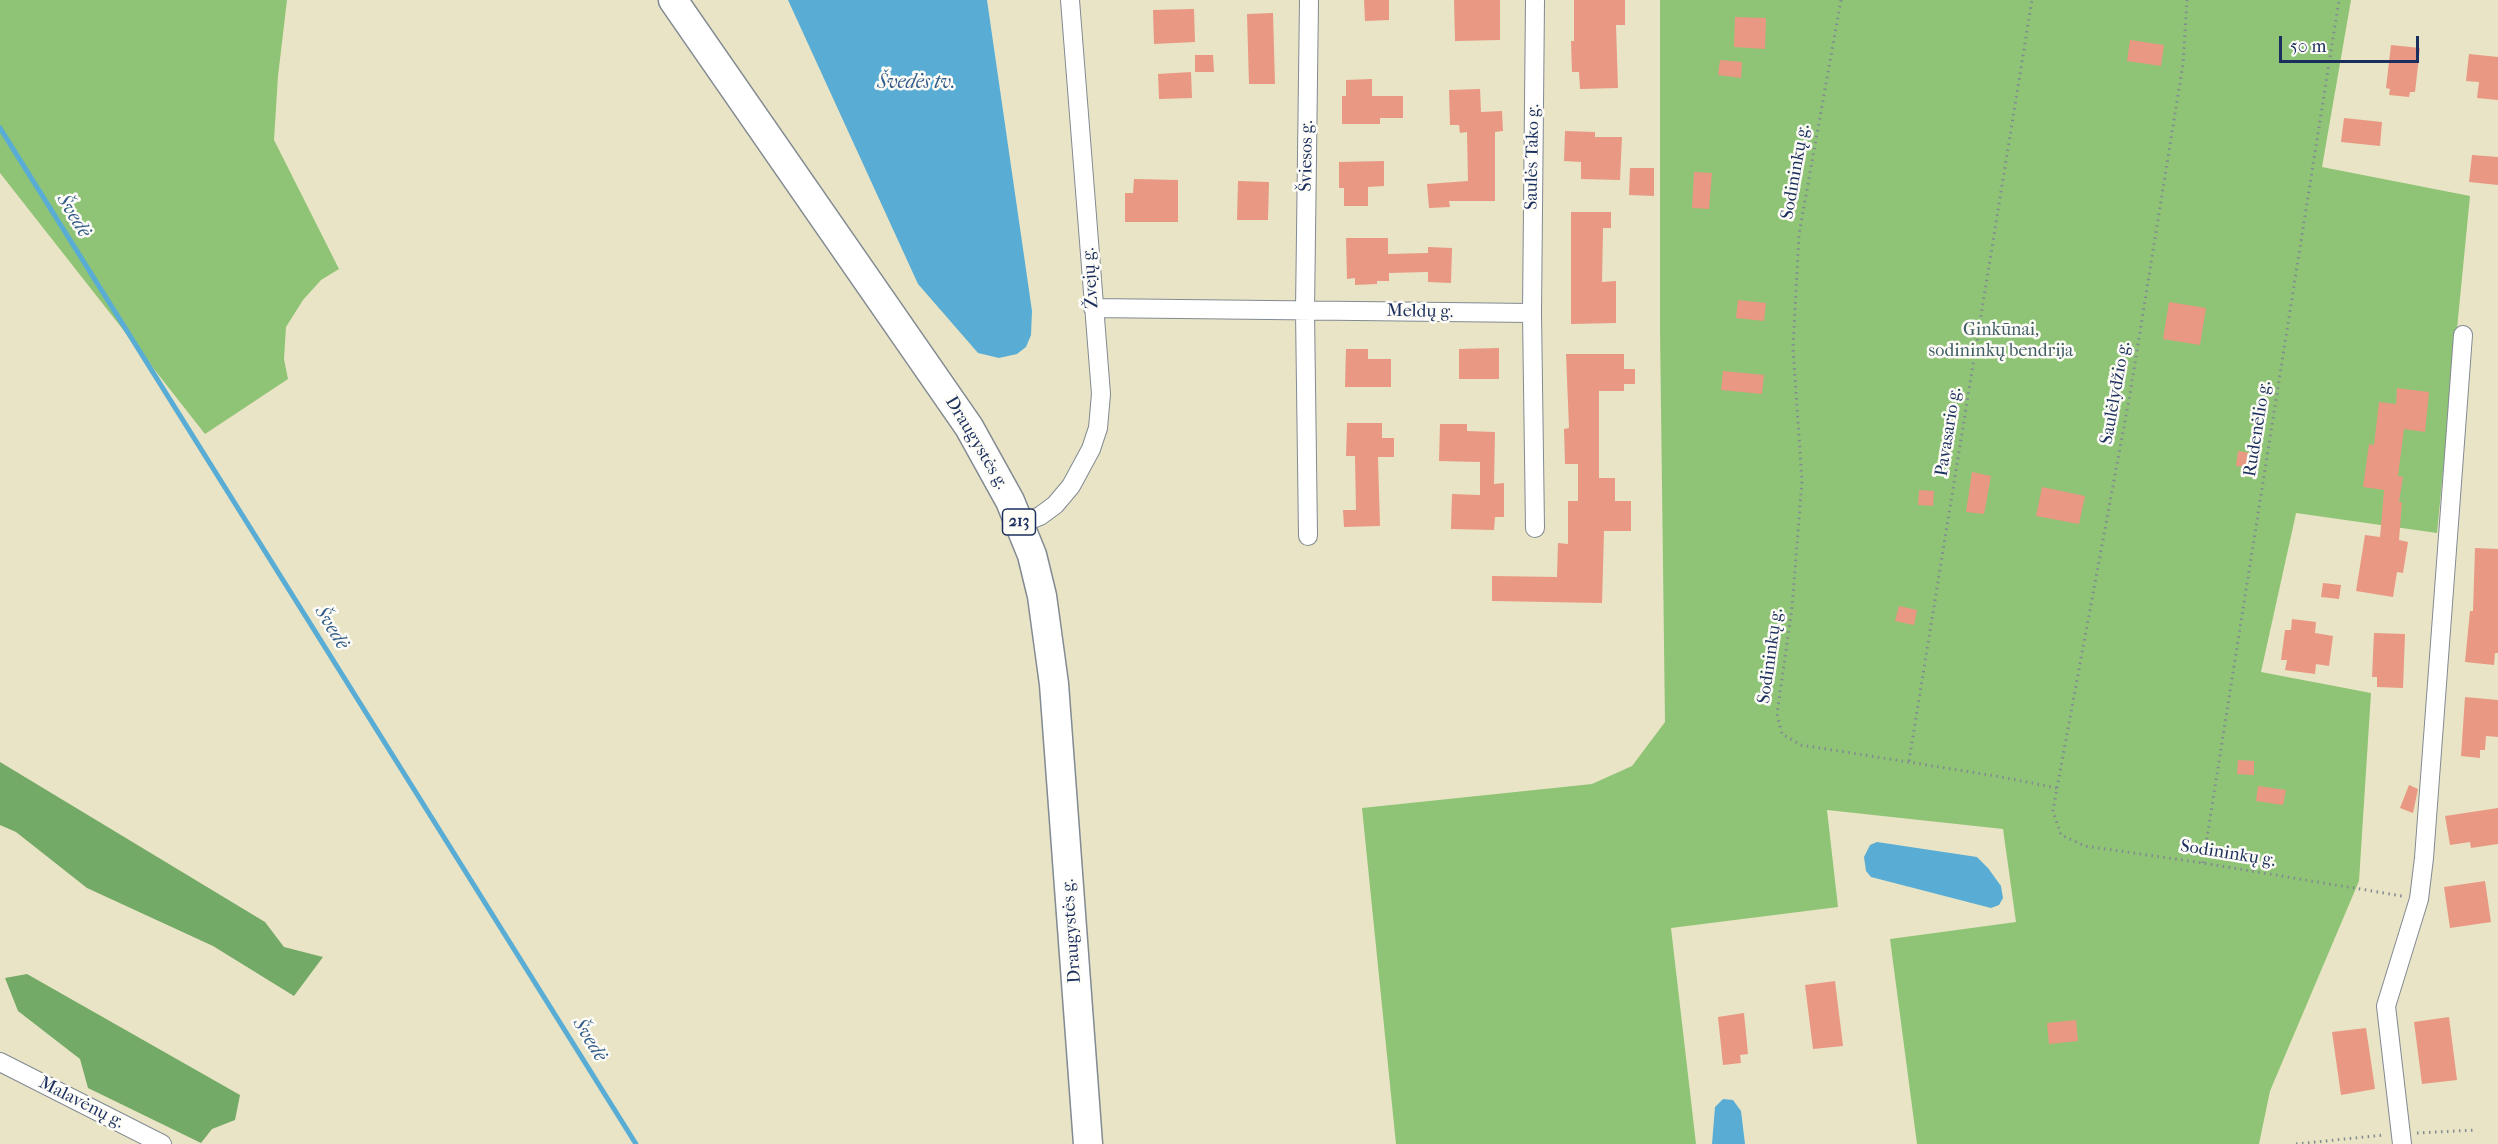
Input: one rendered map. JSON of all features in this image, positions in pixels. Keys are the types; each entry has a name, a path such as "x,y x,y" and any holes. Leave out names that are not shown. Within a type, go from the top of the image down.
{"main road":[{"name":"Draugystės g.","path":"673,0 945,389 996,473 1020,524 1037,576 1048,632 1088,1144"}],"street":[{"name":"Žvejų g.","path":"1020,524 1040,516 1055,506 1071,486 1091,449 1098,428 1101,394 1070,0"},
{"name":"Šviesos g.","path":"1308,536 1305,311 1309,0"},
{"name":"Saulės Tako g.","path":"1532,314 1535,0"},
{"name":"Meldų g.","path":"1093,308 1532,314"},
{"path":"1532,314 1535,528"},
{"path":"2402,1144 2386,1006 2419,899 2463,335"},
{"name":"Malavėnų g.","path":"0,1062 162,1144"}],"path":[{"name":"Sodininkų g.","path":"1841,0 1799,234 1794,348 1802,481 1792,608 1777,714 1782,734 1801,746 2057,788 2053,811 2061,835 2085,846 2203,862 2419,899"},
{"name":"Pavasario g.","path":"1909,762 2032,0"},
{"name":"Saulėlydžio g.","path":"2057,788 2130,394 2183,64 2187,0"},
{"name":"Rudenėlio g.","path":"2203,862 2339,0"}],"green space":[{"path":"0,0 287,0 278,76 274,140 339,269 321,280 303,300 286,327 284,359 288,379 205,434 0,173"},
{"name":"Ginkūnai, sodininkų bendrija","path":"1660,0 2351,0 2322,167 2470,196 2437,533 2296,513 2261,672 2371,693 2359,881 2270,1091 2259,1144 1917,1144 1890,939 2016,922 2003,829 1827,810 1838,907 1671,928 1696,1144 1396,1144 1362,808 1592,784 1632,766 1665,722 1660,330"},
{"path":"0,762 265,922 284,947 323,957 294,996 213,946 87,888 16,832 0,825"},
{"path":"27,974 240,1095 235,1120 212,1129 201,1143 88,1088 80,1059 18,1011 5,978"}],"water":[{"name":"Švedės tv.","path":"788,0 987,0 1032,311 1031,335 1026,347 1017,354 999,358 978,353 918,284"},
{"path":"1877,842 1977,857 2001,886 2003,898 1999,905 1991,908 1871,877 1866,871 1864,857 1870,845"},
{"path":"1723,1099 1733,1100 1741,1111 1745,1144 1712,1144 1715,1107"}],"building":[{"path":"1364,0 1389,0 1389,20 1365,21"},
{"path":"1454,0 1500,0 1500,40 1455,41"},
{"path":"1574,0 1625,0 1625,25 1616,25 1618,88 1580,89 1579,72 1572,72 1571,41 1574,41"},
{"path":"1194,9 1195,42 1154,44 1153,10"},
{"path":"1273,13 1275,84 1249,84 1247,14"},
{"path":"1735,17 1766,18 1765,49 1734,47"},
{"path":"2130,40 2164,45 2161,66 2127,61"},
{"path":"2391,45 2420,48 2415,92 2410,92 2409,97 2389,95 2390,89 2386,88"},
{"path":"2469,54 2498,57 2498,100 2477,98 2479,82 2466,81"},
{"path":"1195,55 1213,55 1214,72 1195,72"},
{"path":"1720,60 1742,62 1741,78 1718,75"},
{"path":"1191,72 1192,98 1159,99 1158,74"},
{"path":"1372,79 1372,96 1403,96 1403,118 1380,118 1380,124 1342,124 1342,96 1346,96 1346,80"},
{"path":"1480,89 1481,112 1502,111 1503,131 1495,132 1495,201 1449,201 1450,207 1429,208 1427,184 1468,181 1467,132 1460,133 1459,125 1450,125 1449,90"},
{"path":"2344,118 2382,122 2380,146 2341,142"},
{"path":"1565,131 1595,132 1595,137 1622,137 1620,180 1581,179 1581,162 1564,161"},
{"path":"2472,155 2498,157 2498,185 2469,182"},
{"path":"1384,161 1384,186 1368,187 1368,206 1344,206 1344,188 1339,188 1339,162"},
{"path":"1630,168 1654,168 1654,196 1629,195"},
{"path":"1694,172 1712,173 1709,209 1692,208"},
{"path":"1134,179 1178,180 1178,222 1125,222 1125,193 1133,193"},
{"path":"1238,181 1269,182 1268,220 1237,220"},
{"path":"1571,212 1611,212 1611,228 1603,228 1602,282 1616,281 1616,323 1571,324"},
{"path":"1346,238 1388,238 1388,254 1428,253 1428,247 1452,248 1451,283 1428,282 1428,272 1389,273 1389,281 1355,285 1355,278 1347,279"},
{"path":"1738,300 1766,303 1764,321 1736,318"},
{"path":"2169,302 2206,308 2200,345 2163,339"},
{"path":"1499,348 1499,379 1459,379 1459,349"},
{"path":"1346,349 1368,349 1368,359 1391,359 1391,387 1345,387"},
{"path":"1566,354 1624,354 1624,369 1635,369 1635,384 1624,384 1624,391 1599,391 1599,478 1615,478 1615,501 1631,501 1631,531 1604,531 1602,603 1492,601 1492,576 1557,577 1558,543 1568,544 1568,501 1578,501 1578,464 1565,464 1564,429 1569,428"},
{"path":"1723,371 1764,375 1762,394 1721,390"},
{"path":"2397,388 2429,392 2425,432 2404,429 2398,476 2403,477 2399,502 2402,502 2399,540 2408,542 2403,573 2397,572 2393,597 2356,591 2365,535 2380,537 2384,490 2363,487 2369,444 2374,445 2379,402 2396,404"},
{"path":"1347,423 1382,423 1382,438 1394,438 1394,457 1378,457 1380,526 1344,527 1343,510 1356,510 1355,456 1346,456"},
{"path":"1440,424 1467,424 1467,431 1495,432 1494,484 1504,483 1504,517 1495,517 1494,530 1451,529 1452,494 1480,495 1480,462 1439,461"},
{"path":"2238,451 2257,454 2255,468 2236,466"},
{"path":"1972,472 1991,476 1984,514 1966,512"},
{"path":"2042,487 2085,496 2079,524 2036,516"},
{"path":"1919,490 1934,491 1933,506 1918,505"},
{"path":"2475,548 2498,549 2498,653 2495,653 2494,665 2465,662 2470,611 2473,611"},
{"path":"2323,583 2341,585 2339,599 2321,597"},
{"path":"1899,606 1917,610 1914,625 1895,621"},
{"path":"2292,619 2316,622 2315,633 2333,636 2329,666 2316,664 2315,674 2285,670 2287,660 2281,660 2285,630 2291,630"},
{"path":"2374,633 2405,634 2403,688 2377,687 2377,677 2372,677"},
{"path":"2465,697 2498,700 2498,737 2486,736 2485,750 2480,750 2480,758 2461,756"},
{"path":"2238,760 2254,761 2254,775 2237,774"},
{"path":"2409,785 2418,789 2413,813 2400,808"},
{"path":"2258,786 2286,790 2283,805 2256,801"},
{"path":"2498,808 2498,844 2471,848 2470,842 2450,845 2445,816"},
{"path":"2485,881 2491,922 2450,928 2444,887"},
{"path":"1835,981 1843,1046 1813,1049 1805,985"},
{"path":"1744,1013 1748,1054 1740,1055 1741,1063 1723,1065 1718,1017"},
{"path":"2449,1017 2457,1080 2422,1084 2414,1022"},
{"path":"2076,1020 2078,1041 2049,1044 2047,1023"},
{"path":"2366,1028 2375,1089 2341,1095 2332,1032"}],"waterway":[{"name":"Švedė","path":"0,128 636,1144"}]}
